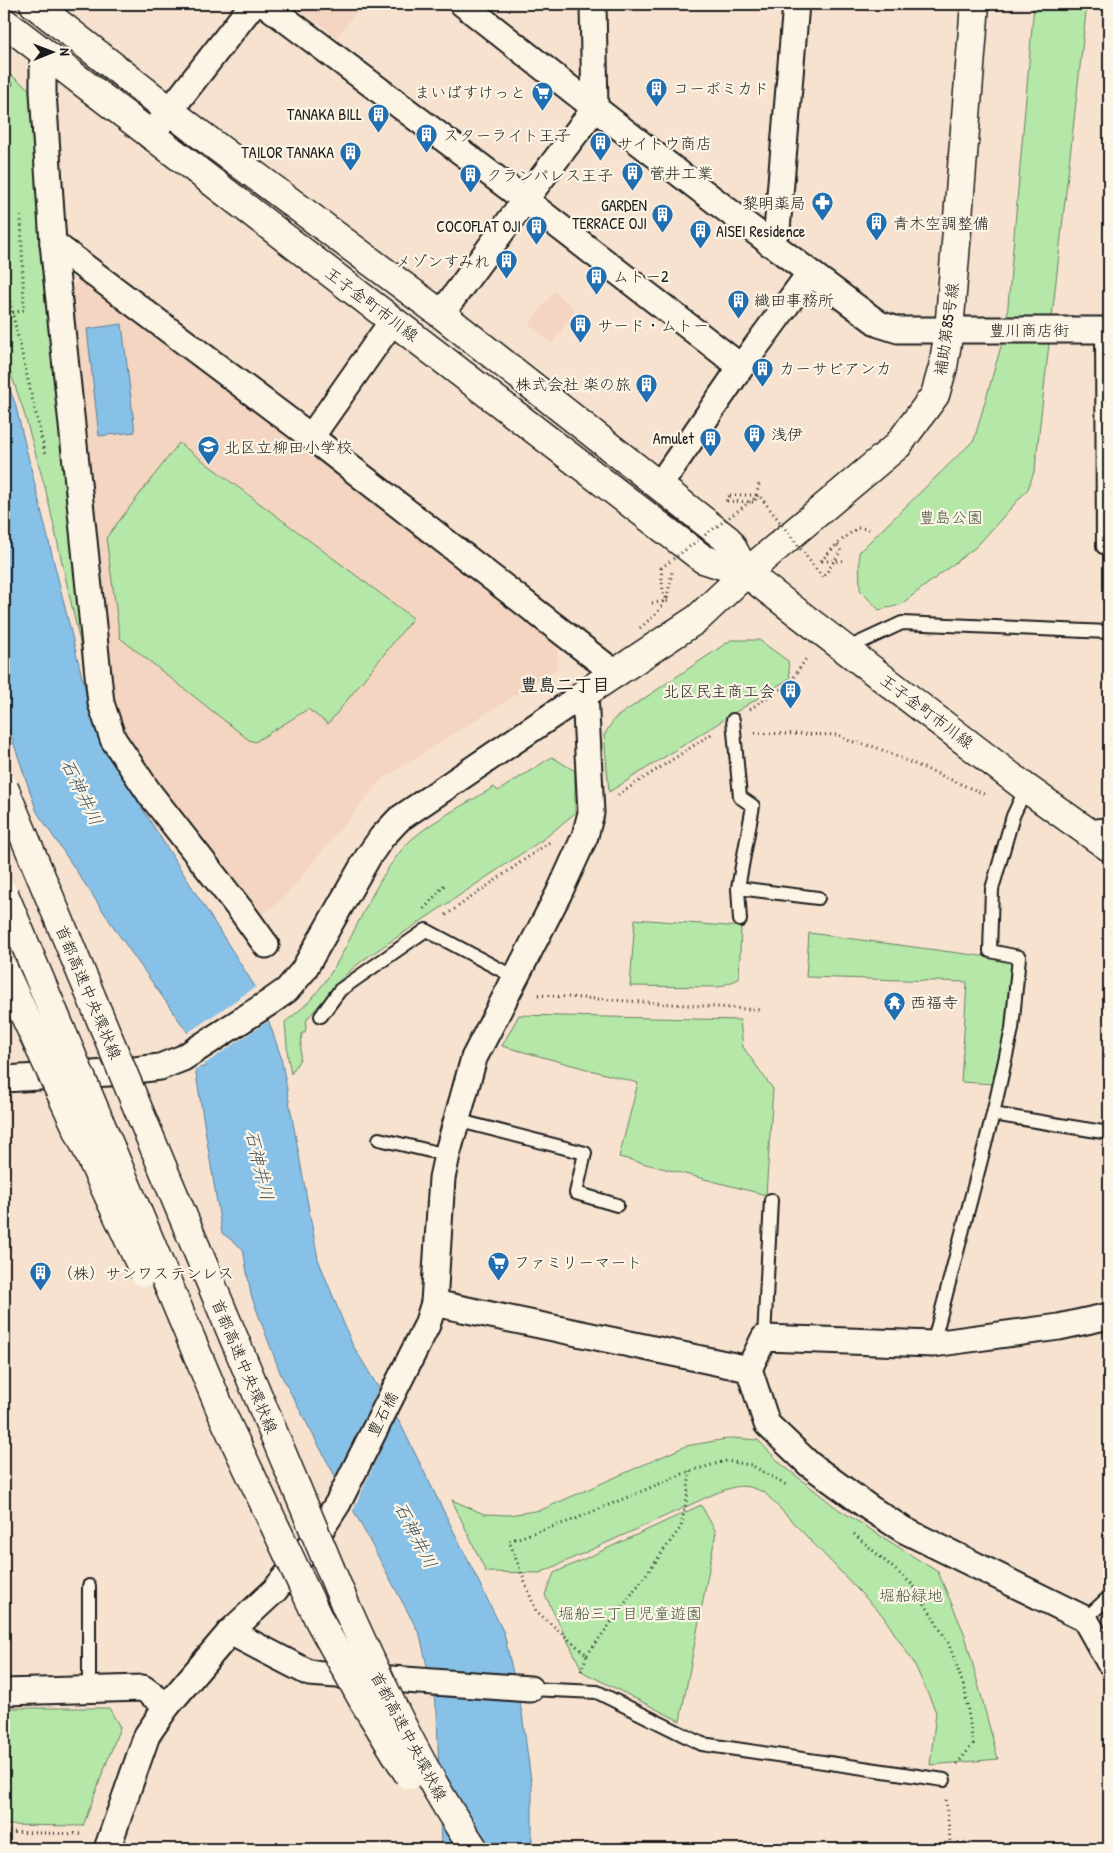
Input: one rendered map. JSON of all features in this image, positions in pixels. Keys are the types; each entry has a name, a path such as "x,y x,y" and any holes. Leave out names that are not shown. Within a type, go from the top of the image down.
{"main road":[{"name":"王子金町市川線","path":"34,4 170,112 441,314 728,540 746,573"},
{"name":"補助第85号線","path":"585,693 697,619 746,573 898,445 935,395 943,367 949,331 975,4"},
{"name":"王子金町市川線","path":"4,22 703,559 746,573 1026,788 1096,826 1109,847"},
{"name":"首都高速中央環状線","path":"4,788 348,1613 382,1688 423,1767 474,1849"},
{"name":"首都高速中央環状線","path":"4,894 225,1420 319,1620 364,1702 415,1785 458,1849"},
{"path":"4,971 151,1288 225,1420"}],"street":[{"path":"150,136 253,4"},
{"path":"265,4 525,200 741,367"},
{"name":"豊川商店街","path":"463,4 769,243 879,324 898,330 1106,330"},
{"path":"441,314 595,108 593,4"},
{"path":"769,243 777,230 796,4"},
{"path":"43,53 43,92 53,243 101,703 113,739 150,794 266,945"},
{"path":"53,243 311,437 616,674"},
{"path":"659,486 741,367 810,273"},
{"path":"311,437 393,320"},
{"path":"585,693 591,812 585,836 563,885 474,1058 446,1155 442,1178 430,1314 749,1369"},
{"path":"4,1079 110,1078 160,1067 183,1058 280,995 303,971 368,857 390,827 585,693"},
{"name":"豊石橋","path":"108,1845 147,1735 167,1706 230,1632 275,1590 313,1542 338,1503 430,1314"},
{"path":"1109,1316 1059,1327 934,1344 764,1338 749,1369 767,1424 809,1464 871,1509 904,1530 1085,1619 1109,1662"},
{"path":"230,1632 309,1673 530,1688"},
{"path":"4,1692 143,1688 167,1706"}],"lane":[{"path":"1103,547 1106,330"},
{"path":"846,649 902,623 1109,632"},
{"path":"733,726 740,797 753,806 738,888 740,920"},
{"path":"934,1344 993,1114 1012,1029 1018,957 990,951 992,889 1013,816 1026,788"},
{"path":"738,888 818,898"},
{"path":"321,1016 340,990 426,930 512,986"},
{"path":"993,1114 1109,1133"},
{"path":"456,1120 585,1153 576,1193 617,1205"},
{"path":"136,1137 313,1542"},
{"path":"379,1139 446,1155"},
{"path":"764,1338 771,1200"},
{"path":"89,1586 89,1691"},
{"path":"1085,1619 1109,1597"},
{"path":"530,1688 597,1692 702,1744 944,1780"}],"path":[{"path":"4,277 45,455"},
{"path":"759,484 755,502 726,501 730,495 759,495"},
{"path":"667,598 663,592 661,568 759,495"},
{"path":"759,495 823,578 841,551 837,544"},
{"path":"846,561 821,561 837,544 857,528 869,529"},
{"path":"640,628 657,613 667,598 672,570"},
{"path":"652,604 671,601"},
{"path":"712,733 733,726 839,735 846,740 875,747 986,795 1026,788"},
{"path":"591,812 652,773"},
{"path":"426,930 552,840"},
{"path":"424,909 446,883"},
{"path":"512,986 762,1010"},
{"path":"586,1655 536,1611 508,1541 573,1520 690,1471 726,1461 750,1465 794,1490"},
{"path":"580,1674 586,1655 681,1527 688,1498 690,1471"},
{"path":"847,1528 914,1586 949,1644 965,1690 973,1744 944,1780 951,1849"},
{"path":"4,1832 87,1834 108,1845"}],"shaded area":[{"path":"292,4 341,4 344,6 349,4 357,12 337,37"},
{"name":"北区立柳田小学校","path":"86,277 557,644 558,668 381,780 282,900 262,914 129,749 116,709 66,288"},
{"path":"554,291 575,310 552,344 529,325"}],"green space":[{"name":"豊島公園","path":"1034,4 1087,4 1035,469 1028,489 977,546 900,605 879,610 860,590 859,552 974,440 1006,329"},
{"path":"4,70 29,89 92,696 46,491 23,409 4,354"},
{"path":"179,443 413,618 328,724 308,709 255,742 249,740 120,638 106,538"},
{"path":"731,640 759,640 788,661 790,678 609,792 604,735 615,718"},
{"path":"552,757 575,771 575,813 545,838 363,960 344,976 307,1019 305,1033 302,1033 300,1059 291,1074 285,1022 311,1000 330,974 370,898 392,862 405,846 447,814 494,787 498,791"},
{"path":"635,919 741,927 739,979 719,987 630,986"},
{"path":"809,933 1011,960 1006,1026 994,1084 961,1082 967,982 806,977"},
{"path":"519,1015 740,1020 743,1047 773,1089 766,1195 619,1157 638,1083 502,1046"},
{"name":"堀船緑地","path":"732,1438 758,1440 780,1463 838,1509 938,1572 965,1635 998,1759 930,1765 936,1712 914,1663 883,1616 765,1493 745,1486 722,1491 540,1573 486,1572 452,1500 484,1514 509,1515 541,1510 686,1446"},
{"name":"堀船三丁目児童遊園","path":"701,1505 716,1532 680,1721 583,1672 545,1595 554,1573"},
{"path":"4,1708 109,1708 120,1727 83,1826 4,1825"}],"water":[{"path":"122,324 135,432 99,436 87,329"},
{"name":"石神井川","path":"4,374 15,403 82,677 102,745 259,993 281,1057 318,1259 352,1344 401,1425 504,1633 522,1713 532,1788 532,1849 441,1849 437,1711 420,1635 281,1375 251,1295 243,1249 222,1233 195,1068 206,1067 190,1036 119,935 37,812 4,715"}],"pier":[{"path":"257,986 271,1019 193,1072 194,1066 203,1065 186,1034"},
{"path":"380,1386 397,1414 352,1513 334,1479"}],"place":[{"name":"コーポミカド","path":"657,107"},
{"name":"まいばすけっと","path":"542,111"},
{"name":"TANAKA BILL","path":"378,133"},
{"name":"スターライト王子","path":"427,154"},
{"name":"サイトウ商店","path":"601,162"},
{"name":"TAILOR TANAKA","path":"350,171"},
{"name":"菅井工業","path":"633,192"},
{"name":"クランパレス王子","path":"470,194"},
{"name":"黎明薬局","path":"822,222"},
{"name":"GARDEN TERRACE OJI","path":"663,233"},
{"name":"青木空調整備","path":"877,242"},
{"name":"COCOFLAT OJI","path":"537,245"},
{"name":"AISEI Residence","path":"700,250"},
{"name":"メゾンすみれ","path":"506,280"},
{"name":"ムトー2","path":"597,295"},
{"name":"織田事務所","path":"738,319"},
{"name":"サード・ムトー","path":"581,344"},
{"name":"カーサビアンカ","path":"763,387"},
{"name":"株式会社 楽の旅","path":"647,403"},
{"name":"浅伊","path":"755,453"},
{"name":"Amulet","path":"710,457"},
{"name":"北区立柳田小学校","path":"208,466"},
{"name":"北区民主商工会","path":"791,710"},
{"name":"西福寺","path":"894,1021"},
{"name":"ファミリーマート","path":"498,1281"},
{"name":"（株）サンワステンレス","path":"41,1292"}],"district":[{"name":"豊島二丁目","path":"565,684"}]}
